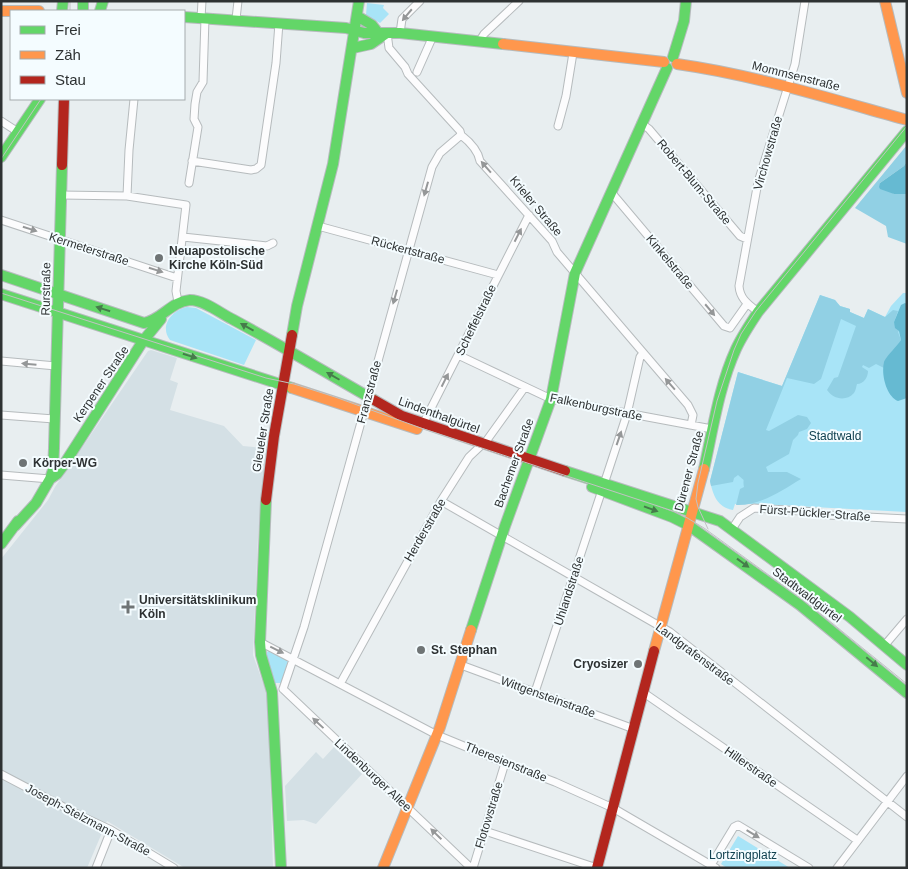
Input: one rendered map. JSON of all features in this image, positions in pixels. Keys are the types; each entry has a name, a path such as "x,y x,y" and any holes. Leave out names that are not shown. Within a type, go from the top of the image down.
{"main road":[{"name":"Gleueler Straße","path":"281,868 278,691 261,655 260,642 263,547 268,488 282,386 297,306 333,164 360,1"},
{"name":"Bachemer Straße","path":"383,868 438,735 502,536 551,399 575,273 641,123 670,63 684,21 686,1"},
{"path":"885,1 907,93"},
{"path":"353,48 366,46 378,41 383,34 357,16"},
{"name":"Mommsenstraße","path":"185,17 279,23 383,34 400,33 433,36 670,63 718,70 789,86 907,120"},
{"path":"1,156 39,100"},
{"name":"Rurstraße","path":"50,479 53,470 54,448 64,100"},
{"name":"Dürener Straße","path":"597,868 712,429 735,350 758,312 907,131"},
{"path":"1,275 144,323 154,321 173,305"},
{"name":"Lindenthalgürtel","path":"1,294 364,412 480,446 603,487 691,511"},
{"name":"Lindenthalgürtel","path":"173,305 193,300 206,305 393,412 480,446"},
{"path":"143,341 173,305"},
{"path":"161,347 157,341 157,331 173,305"},
{"name":"Kerpener Straße","path":"1,544 34,505 50,479 57,474 143,341"},
{"name":"Kerpener Straße","path":"54,448 67,450 78,440"},
{"name":"Lindenthalgürtel","path":"603,487 672,516 688,525"},
{"name":"Stadtwaldgürtel","path":"691,511 717,519 732,529 850,617 907,665"},
{"name":"Stadtwaldgürtel","path":"688,525 836,632 907,693"}],"street":[{"path":"189,183 198,127 194,119 196,98 203,82 202,1"},
{"path":"236,20 238,1"},
{"path":"400,33 402,19 420,1"},
{"path":"479,42 484,34 519,1"},
{"name":"Virchowstraße","path":"747,304 740,294 739,286 747,239 758,182 795,64 805,1"},
{"path":"192,161 250,170 256,169 261,165 273,88 279,23"},
{"name":"Krieler Straße","path":"383,34 389,48 416,84 430,100 439,106 460,131 461,136 468,140 479,154 480,161 552,242 557,252 688,405 693,415 692,425"},
{"path":"417,72 433,36"},
{"path":"558,126 566,96 573,53"},
{"path":"127,196 134,100"},
{"path":"1,121 18,132"},
{"name":"Robert-Blum-Straße","path":"641,123 649,129 740,236 747,239"},
{"name":"Franzstraße","path":"278,691 294,658 436,158 461,136"},
{"name":"Kinkelstraße","path":"611,192 724,326 730,328 747,304"},
{"path":"61,195 127,196 186,204 176,295 173,305"},
{"name":"Scheffelstraße","path":"423,424 528,215"},
{"name":"Kermeterstraße","path":"1,220 177,278"},
{"name":"Rückertstraße","path":"318,226 498,274"},
{"path":"182,237 267,246 273,243"},
{"path":"747,304 758,312"},
{"name":"Uhlandstraße","path":"535,692 627,414 640,357 643,353"},
{"name":"Falkenburgstraße","path":"458,355 551,399 712,429"},
{"path":"1,361 56,366"},
{"name":"Herderstraße","path":"340,684 441,501 469,458 525,387"},
{"path":"1,415 54,419"},
{"path":"1,475 50,479"},
{"name":"Landgrafenstraße","path":"441,501 670,632 907,817"},
{"name":"Fürst-Pückler-Straße","path":"732,529 740,517 754,508 817,512 826,516 907,520"},
{"path":"884,646 907,619"},
{"name":"Theresienstraße","path":"260,642 294,658 438,735 614,808 714,866"},
{"name":"Wittgensteinstraße","path":"461,665 634,729"},
{"name":"Lindenburger Allee","path":"278,691 408,807 472,868"},
{"name":"Hillerstraße","path":"644,693 857,840"},
{"name":"Flotowstraße","path":"472,868 485,831 504,763"},
{"name":"Joseph-Stelzmann-Straße","path":"1,774 111,830 174,868"},
{"path":"837,868 907,776"},
{"path":"714,866 734,827 738,825 808,868"},
{"path":"96,868 111,830"},
{"path":"485,831 597,868"}],"shaded area":[{"path":"907,145 907,161 904,166 880,183 894,194 907,194 907,244 888,237 886,226 855,208"},
{"path":"907,161 907,194 894,194 880,189 880,183 904,166"},
{"path":"820,295 835,300 840,306 850,309 850,312 864,318 868,309 885,317 893,310 898,311 894,322 901,340 895,350 885,360 884,368 876,364 869,368 863,365 862,367 868,371 867,376 862,383 857,384 855,392 851,396 840,398 833,396 827,390 834,378 838,377 856,326 841,319 821,379 814,384 787,378 766,430 769,431 798,415 807,417 811,423 807,429 799,432 793,440 789,454 766,467 768,472 787,472 801,479 762,500 745,505 736,505 740,489 744,487 744,480 738,475 734,478 733,482 711,486 710,481 738,372 782,386"},
{"path":"907,304 907,398 898,401 890,394 885,384 883,367 885,360 901,340 894,322 901,305"},
{"name":"Universitätsklinikum Köln","path":"151,350 177,358 170,380 178,383 170,410 224,426 243,446 266,448 258,537 253,655 268,697 273,868 185,868 107,821 87,868 1,868 1,559 48,500 148,351"},
{"path":"334,747 362,774 316,824 304,820 287,821 285,786 316,752 323,759"}],"green space":[{"path":"367,3 384,5 383,8 389,14 380,23 366,15"},
{"name":"Stadtwald","path":"903,293 907,293 907,512 755,504 735,504 733,510 719,503 714,496 710,481 738,372 782,386 820,295 835,300 840,306 850,309 850,312 864,318 868,309 885,317 891,306"},
{"path":"187,307 196,308 256,340 244,365 170,340 166,329 169,319 176,311"},
{"path":"268,651 288,661 281,683 275,683 266,654"},
{"name":"Lortzingplatz","path":"738,836 790,868 727,868 721,864"}],"tram line":[{"path":"70,1 70,10"},
{"path":"1,159 40,100"},
{"path":"708,529 696,499 698,483 717,401 741,334 756,311 907,126"},
{"path":"1,293 266,378 294,384 335,397 421,428 679,513 704,528 806,602 907,684"}],"traffic: fast":[{"path":"62,10 63,1"},
{"path":"83,1 83,10"},
{"path":"100,10 103,1"},
{"path":"292,335 297,306 333,164 359,1"},
{"path":"673,57 684,21 686,1"},
{"path":"357,16 372,25 379,34"},
{"path":"185,17 346,28 364,33 400,33 503,44"},
{"path":"353,48 371,44 387,33"},
{"path":"471,630 505,526 551,399 575,273 667,68"},
{"path":"1,157 39,100"},
{"path":"704,469 725,378 736,349 746,330 758,312 907,131"},
{"path":"50,479 53,470 54,448 62,165"},
{"path":"1,275 144,323 151,321 183,301 201,302 374,400"},
{"path":"1,294 292,388"},
{"path":"15,526 36,503 50,479 63,466 143,341 161,319"},
{"path":"565,471 720,521 850,617 907,665"},
{"path":"592,487 672,517 688,525 800,605 907,693"},
{"path":"266,500 260,642 261,655 272,692 281,868"},
{"path":"1,544 18,521"}],"traffic: slow":[{"path":"885,1 907,93"},
{"path":"1,11 10,11"},
{"path":"503,44 664,62"},
{"path":"677,64 764,81 907,120"},
{"path":"292,388 417,429"},
{"path":"654,651 704,469"},
{"path":"383,868 440,727 471,630"}],"traffic: jam":[{"path":"62,165 64,100"},
{"path":"266,500 274,436 292,335"},
{"path":"374,400 402,416 565,471"},
{"path":"597,868 654,651"}],"place":[{"name":"Neuapostolische Kirche Köln-Süd","path":"159,258"},
{"name":"Körper-WG","path":"23,463"},
{"name":"Universitätsklinikum Köln","path":"128,607"},
{"name":"St. Stephan","path":"421,650"},
{"name":"Cryosizer","path":"638,664"}]}
